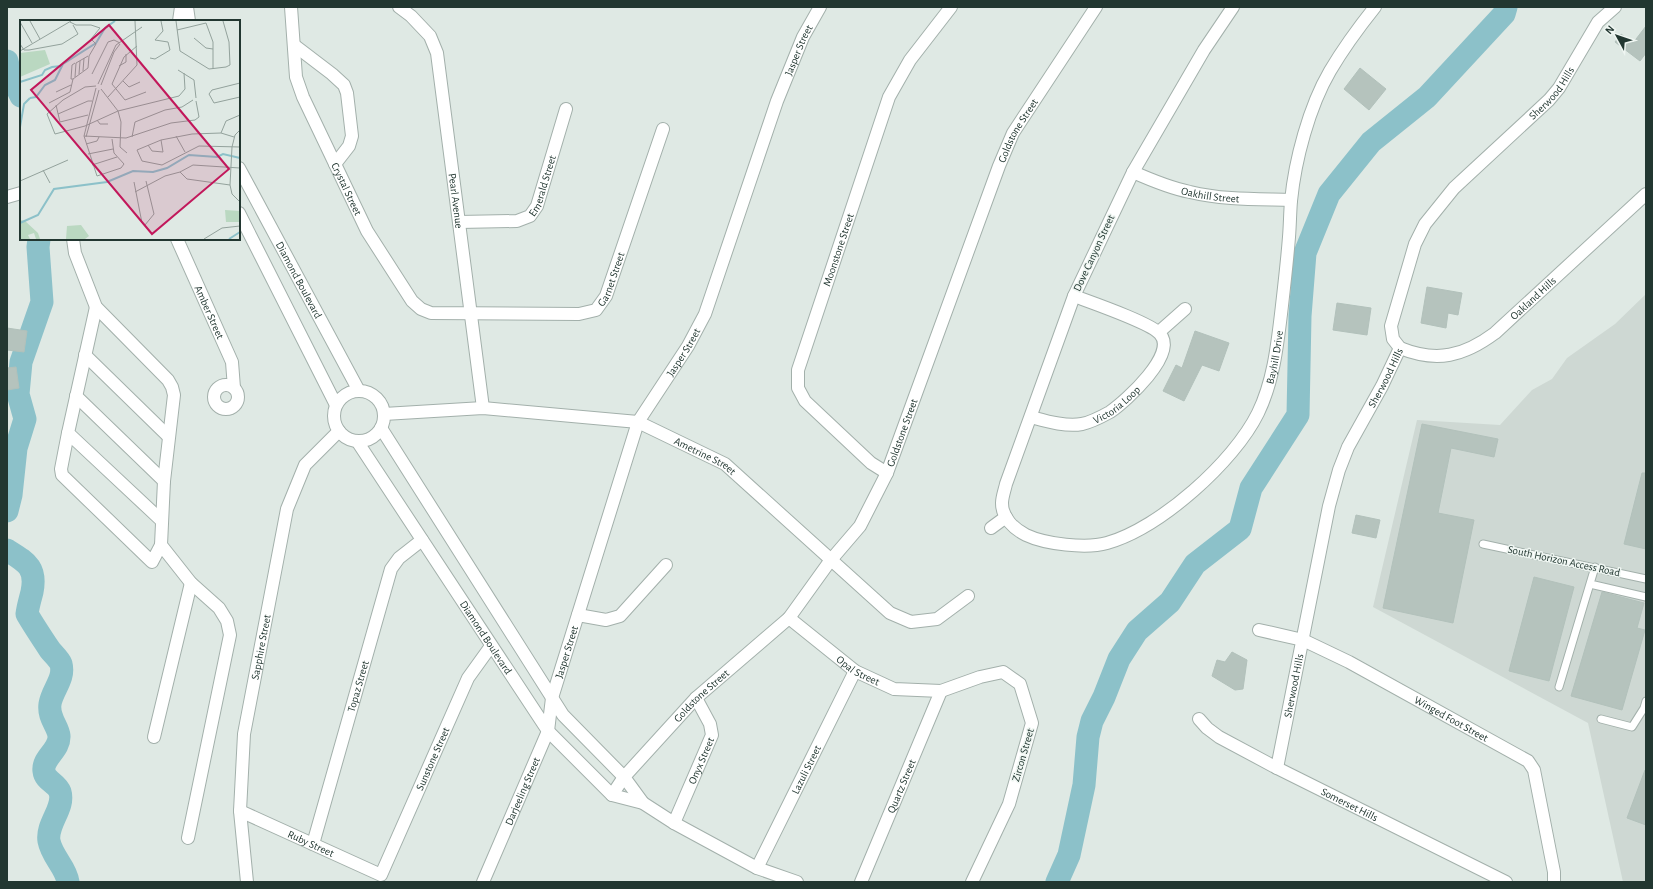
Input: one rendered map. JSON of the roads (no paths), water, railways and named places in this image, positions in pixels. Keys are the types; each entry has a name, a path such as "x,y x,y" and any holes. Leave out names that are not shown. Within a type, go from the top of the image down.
{"street":[{"path":"179,20 181,7"},
{"path":"187,7 189,20"},
{"name":"Crystal Street","path":"291,7 296,77 303,96 367,231 412,301 421,309 431,313 471,314"},
{"name":"Pearl Avenue","path":"399,7 411,16 430,36 437,53 483,408"},
{"name":"Jasper Street","path":"552,698 638,422 688,346 705,314 777,101 803,37 820,7"},
{"name":"Moonstone Street","path":"887,473 870,463 805,401 798,388 798,370 890,97 910,60 951,7"},
{"name":"Goldstone Street","path":"612,795 624,777 696,698 789,618 830,561 860,526 887,473 999,166 1013,133 1096,7"},
{"name":"Dove Canyon Street","path":"1006,517 1002,503 1006,484 1074,296 1133,172 1204,50 1233,7"},
{"name":"Bayhill Drive","path":"1006,517 1015,529 1030,537 1069,545 1087,546 1106,543 1130,534 1163,514 1205,480 1226,458 1245,434 1258,414 1269,388 1279,329 1289,235 1291,200 1297,165 1313,108 1330,71 1375,7"},
{"name":"Sherwood Hills","path":"1277,768 1329,506 1339,470 1359,425 1382,386 1400,348 1393,339 1391,326 1415,244 1425,224 1454,188 1549,100 1559,88 1598,22 1615,7"},
{"path":"294,45 332,74 344,85 347,93 352,136 348,146 335,164"},
{"name":"Emerald Street","path":"459,222 517,221 530,216 537,206 566,109"},
{"name":"Garnet Street","path":"471,314 579,314 596,310 606,296 663,129"},
{"name":"Diamond Boulevard","path":"240,170 359,390"},
{"name":"Oakhill Street","path":"1133,172 1169,186 1190,192 1239,198 1291,200"},
{"path":"7,197 20,193"},
{"name":"Oakland Hills","path":"1400,348 1415,354 1441,356 1462,353 1479,344 1495,333 1646,194"},
{"name":"Diamond Boulevard","path":"240,215 336,405"},
{"path":"73,240 75,253 96,307 168,380 174,395 168,436 164,481 161,545 152,562 62,475 61,469 68,433 96,307"},
{"name":"Amber Street","path":"177,240 232,362 234,388"},
{"path":"1074,296 1145,324 1159,332 1185,310"},
{"name":"Victoria Loop","path":"1031,418 1049,422 1081,424 1110,412 1125,400 1150,373 1158,360 1164,350 1164,339 1159,332"},
{"path":"85,355 168,436"},
{"path":"359,390 374,395 379,400 384,414 381,428 371,438 357,440 344,436 339,431 334,418 336,405 345,395 359,390"},
{"path":"76,396 164,481"},
{"name":"Ametrine Street","path":"384,414 483,408 638,422 725,464 830,561 890,613 911,622 937,619 968,596"},
{"name":"Diamond Boulevard","path":"381,428 563,715 624,777 643,803"},
{"name":"Sapphire Street","path":"247,882 240,811 244,734 287,509 305,465 339,431"},
{"path":"68,433 162,521"},
{"name":"Diamond Boulevard","path":"357,440 548,732 612,795 643,803 674,823 757,868 797,882"},
{"path":"991,528 1006,517"},
{"name":"Topaz Street","path":"313,844 392,570 399,558 422,540"},
{"path":"161,545 191,583 219,608 227,620 230,635 188,838"},
{"path":"578,615 606,620 620,616 666,565"},
{"path":"154,737 191,583"},
{"name":"Opal Street","path":"789,618 855,671 894,689 941,691"},
{"name":"Winged Foot Street","path":"1259,630 1303,640 1349,662 1528,761 1534,770 1554,872 1554,882"},
{"name":"Sunstone Street","path":"382,875 468,678 491,646"},
{"name":"Lazuli Street","path":"757,868 855,671"},
{"name":"Zircon Street","path":"941,691 980,677 1003,672 1020,684 1032,723 1009,804 972,882"},
{"name":"Quartz Street","path":"862,882 941,691"},
{"name":"Darjeeling Street","path":"483,882 548,732 552,698"},
{"name":"Onyx Street","path":"674,823 712,735 710,724 696,698"},
{"name":"Somerset Hills","path":"1199,719 1207,728 1220,737 1277,768 1506,882"},
{"name":"Ruby Street","path":"240,811 382,875"}],"lane":[{"name":"South Horizon Access Road","path":"1483,544 1646,579"},
{"path":"1559,687 1595,567"},
{"path":"1590,584 1646,596"},
{"path":"1601,720 1632,727 1644,708 1646,701"}],"waterway":[{"path":"1057,882 1069,855 1084,785 1088,737 1092,721 1104,697 1119,659 1137,631 1170,602 1195,564 1240,529 1251,488 1298,415 1300,316 1305,253 1329,194 1371,142 1427,97 1504,14 1506,7"},
{"path":"7,61 10,74 20,94"},
{"path":"7,511 11,495 16,448 25,419 18,394 21,362 42,302 38,247 39,240"},
{"path":"7,550 25,562 31,571 33,584 27,614 35,628 61,664 62,669 60,680 50,704 50,714 58,732 59,741 46,762 44,771 46,777 60,792 60,804 50,828 49,841 53,852 65,872 68,882"}]}
